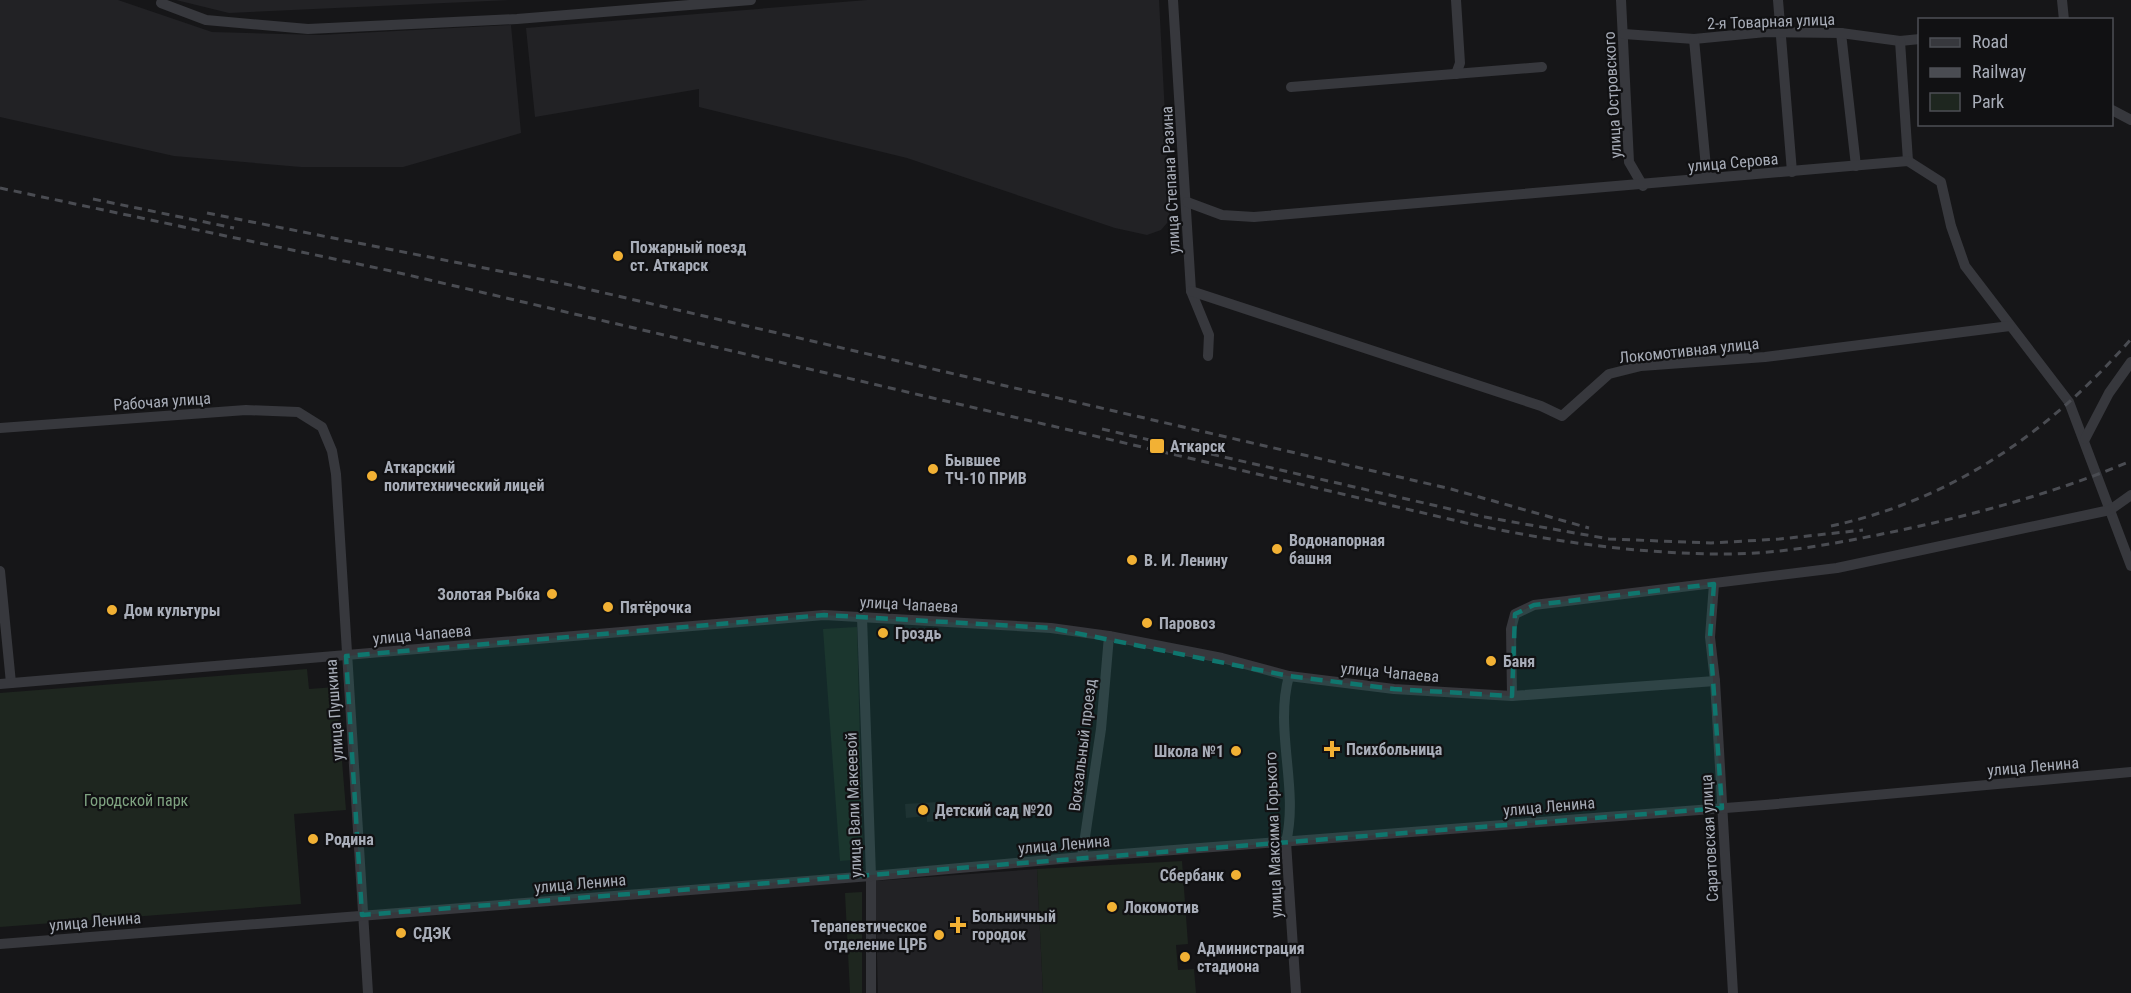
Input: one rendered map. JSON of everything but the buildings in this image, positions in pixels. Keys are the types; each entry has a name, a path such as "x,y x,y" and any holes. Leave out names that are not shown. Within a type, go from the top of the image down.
{"street":[{"path":"161,3 206,20 308,29 517,19 750,0"},
{"name":"улица Степана Разина","path":"1173,0 1191,291 1209,335 1208,356"},
{"path":"1456,0 1460,63 1456,74"},
{"name":"улица Островского","path":"1621,0 1629,162 1642,186"},
{"path":"1778,0 1792,172"},
{"path":"2062,0 2064,18"},
{"name":"2-я Товарная улица","path":"1624,34 1694,39 1781,33 1840,33 1900,41 1918,39"},
{"path":"1840,33 1856,166"},
{"path":"1694,39 1707,178"},
{"path":"1900,41 1908,161 1941,182 1951,226 1965,266 2069,402 2085,439 2095,476 2131,566"},
{"path":"1291,87 1542,67"},
{"path":"2113,111 2131,120"},
{"name":"улица Серова","path":"1187,202 1222,215 1254,217 1642,186 1707,178 1908,161"},
{"name":"Локомотивная улица","path":"1191,291 1541,406 1562,416 1609,374 1641,366 1776,355 2010,326"},
{"path":"2085,439 2109,393 2131,362"},
{"name":"Рабочая улица","path":"0,428 246,410 298,412 322,427"},
{"name":"улица Пушкина","path":"322,427 332,451 336,474 368,993"},
{"path":"1512,696 1511,629 1515,614 1534,605 1837,568 2110,510 2131,495"},
{"path":"0,570 6,684"},
{"path":"1713,584 1710,637 1715,681"},
{"name":"улица Чапаева","path":"6,684 824,615 1051,628 1108,636 1222,658 1289,676 1394,689 1512,696 1715,681"},
{"name":"улица Вали Макеевой","path":"862,617 871,876 871,993"},
{"name":"Вокзальный проезд","path":"1082,857 1101,729 1108,636"},
{"name":"улица Максима Горького","path":"1289,676 1284,693 1284,734 1290,826 1286,842 1296,993"},
{"name":"Саратовская улица","path":"1715,681 1733,993"},
{"name":"улица Ленина","path":"0,944 1722,808 2131,772"}],"highlighted area":[{"path":"1714,584 1710,637 1722,808 362,915 346,656 824,615 1051,628 1289,676 1394,689 1512,696 1515,614 1534,605"}],"shaded area":[{"path":"0,0 118,0 212,32 320,35 511,25 521,133 403,167 301,167 174,156 0,117"},
{"path":"176,0 510,0 229,13"},
{"path":"867,0 1159,0 1170,211 1167,223 1161,230 1147,235 1115,228 907,158 699,107 699,89 535,117 526,28"},
{"name":"Детский сад №20","path":"939,802 940,821 927,822 927,816 906,818 905,804"},
{"name":"Больничный городок","path":"1037,869 1043,993 878,993 875,881"}],"green space":[{"path":"857,627 863,859 840,861 823,629"},
{"name":"Городской парк","path":"307,669 309,689 336,687 346,810 294,814 301,904 0,927 0,693"},
{"name":"Локомотив","path":"1182,861 1188,944 1176,945 1178,970 1194,969 1196,993 1043,993 1037,869"},
{"path":"862,892 862,993 850,993 845,893"}],"railway":[{"path":"0,188 391,271 1466,523 1591,545 1717,554 1763,553 1808,547 1897,531 1986,510 2045,493 2131,461"},
{"path":"93,199 234,228"},
{"path":"207,213 570,285 1451,489 1589,528"},
{"path":"1831,526 1918,499 1996,458 2067,404 2131,339"},
{"path":"1102,429 1485,517 1609,539 1711,543 1780,539 1863,530"}],"place":[{"name":"Пожарный поезд ст. Аткарск","path":"618,256"},
{"name":"Аткарск","path":"1157,446"},
{"name":"Бывшее ТЧ-10 ПРИВ","path":"933,469"},
{"name":"Аткарский политехнический лицей","path":"372,476"},
{"name":"Водонапорная башня","path":"1277,549"},
{"name":"В. И. Ленину","path":"1132,560"},
{"name":"Золотая Рыбка","path":"552,594"},
{"name":"Пятёрочка","path":"608,607"},
{"name":"Дом культуры","path":"112,610"},
{"name":"Паровоз","path":"1147,623"},
{"name":"Гроздь","path":"883,633"},
{"name":"Баня","path":"1491,661"},
{"name":"Психбольница","path":"1332,749"},
{"name":"Школа №1","path":"1236,751"},
{"name":"Детский сад №20","path":"923,810"},
{"name":"Родина","path":"313,839"},
{"name":"Сбербанк","path":"1236,875"},
{"name":"Локомотив","path":"1112,907"},
{"name":"Больничный городок","path":"958,925"},
{"name":"СДЭК","path":"401,933"},
{"name":"Терапевтическое отделение ЦРБ","path":"939,935"},
{"name":"Администрация стадиона","path":"1185,957"}]}
